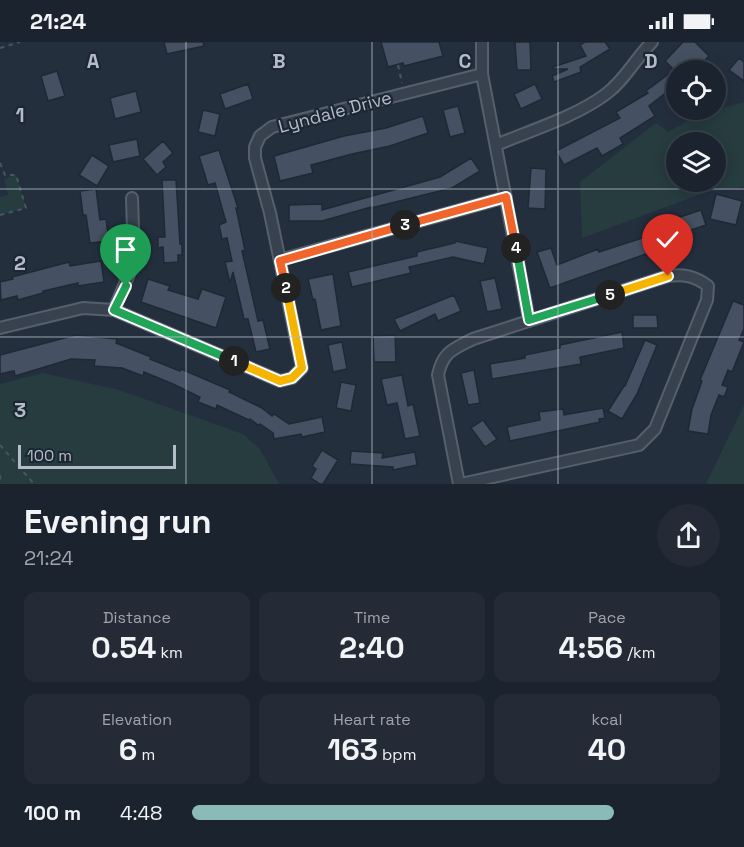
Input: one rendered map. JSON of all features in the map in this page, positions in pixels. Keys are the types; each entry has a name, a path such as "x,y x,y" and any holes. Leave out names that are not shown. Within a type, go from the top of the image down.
{"street":[{"path":"482,42 482,74 529,320"},
{"path":"496,145 566,117 606,95 628,74 652,42"},
{"name":"Lyndale Drive","path":"114,310 280,381 292,378 302,368 280,261 255,158 255,147 260,136 272,127 482,74"},
{"path":"280,261 506,197"},
{"path":"0,328 83,308 114,310 134,262 132,198"},
{"path":"683,274 699,279 708,286 707,300 655,429 639,445 460,484 438,375 440,363 447,353 473,339 668,276 683,274"}],"path":[{"path":"0,48 20,42"},
{"path":"398,65 404,94"},
{"path":"0,162 5,175 16,175 26,208 0,215"},
{"path":"0,445 34,484"},
{"path":"0,475 1,484"}],"green space":[{"path":"744,102 744,187 726,189 726,132 668,132 690,120 726,120 726,107"},
{"path":"656,123 668,132 666,132 666,192 707,192 582,238 580,182"},
{"path":"16,175 26,208 0,215 0,197 8,195 4,179"},
{"path":"43,373 119,390 243,434 260,449 279,484 0,484 0,384"},
{"path":"744,405 744,484 706,484"}],"building":[{"path":"164,42 203,42 204,46 167,54"},
{"path":"381,42 439,42 443,56 404,66 403,63 388,67"},
{"path":"515,42 530,42 531,70 517,70"},
{"path":"585,42 605,42 610,49 580,67 581,72 554,82 552,76 568,69 553,69 553,67 586,56 580,45"},
{"path":"683,42 695,42 709,56 705,60 665,61"},
{"path":"739,58 744,62 744,81 729,70"},
{"path":"57,71 65,96 48,101 41,76"},
{"path":"666,76 666,93 649,106 655,116 620,138 623,144 602,156 597,148 564,165 556,151 620,118 616,112 648,93 646,91"},
{"path":"248,84 253,99 225,109 220,94"},
{"path":"535,84 542,99 521,109 514,94"},
{"path":"136,91 141,112 115,119 110,98"},
{"path":"458,106 465,133 450,137 443,110"},
{"path":"203,110 220,114 215,136 198,132"},
{"path":"423,116 428,133 390,146 311,165 313,173 280,181 274,156 344,136 386,128"},
{"path":"137,139 140,156 113,162 109,145"},
{"path":"163,141 173,153 163,162 166,167 157,175 143,159"},
{"path":"219,150 238,208 236,208 245,250 242,251 258,321 263,320 270,349 256,352 248,319 244,319 233,272 230,283 225,262 232,261 227,238 222,239 219,225 226,222 215,183 208,185 199,156"},
{"path":"92,155 109,166 97,186 79,175"},
{"path":"471,158 480,171 452,188 322,221 289,221 289,205 322,204 322,210 440,177"},
{"path":"531,168 546,169 545,209 528,208"},
{"path":"162,180 176,180 180,244 182,244 182,255 178,255 178,262 164,263 163,247 158,248 158,237 165,237"},
{"path":"96,189 100,220 106,219 109,241 90,243 80,191"},
{"path":"716,194 742,201 736,225 710,219"},
{"path":"701,210 706,225 676,235 671,220"},
{"path":"670,229 674,244 550,288 537,252 551,248 557,265 598,249 599,252"},
{"path":"455,241 488,248 484,264 453,257 409,267 411,273 352,287 348,272 417,256 417,252 455,243"},
{"path":"101,261 104,282 78,286 78,283 43,291 43,293 18,300 17,296 1,300 0,282 13,279 12,277 69,262 70,266"},
{"path":"333,274 341,326 321,330 315,299 313,300 308,279"},
{"path":"495,278 502,309 487,312 480,281"},
{"path":"148,279 170,286 168,290 198,299 202,289 226,297 216,328 141,302"},
{"path":"454,295 461,311 438,321 435,314 400,331 394,319"},
{"path":"733,301 744,305 744,329 739,340 744,342 732,372 728,370 722,385 728,387 724,397 719,395 711,415 708,434 688,431 692,409 702,381 700,380"},
{"path":"633,315 657,315 658,328 633,328"},
{"path":"622,332 624,348 580,357 581,364 492,379 490,364 525,358 525,355 560,348 560,345"},
{"path":"76,335 117,339 116,343 151,357 150,359 180,371 181,369 230,390 229,392 289,424 322,417 325,432 302,437 301,434 274,439 273,433 260,424 217,405 216,409 198,402 200,397 173,384 144,372 143,376 122,368 94,366 95,360 71,359 15,376 14,371 0,374 0,355"},
{"path":"395,335 396,362 374,362 373,336"},
{"path":"645,340 657,345 637,394 622,419 608,411 625,386"},
{"path":"342,342 347,369 333,372 328,345"},
{"path":"474,370 480,403 468,405 461,373"},
{"path":"402,375 408,406 413,404 420,436 405,439 397,403 387,405 381,379"},
{"path":"341,382 356,385 351,411 336,408"},
{"path":"603,408 605,418 599,419 600,422 510,441 507,427 540,420 539,412 563,409 564,415"},
{"path":"483,420 497,439 485,447 471,428"},
{"path":"322,450 338,460 323,484 320,484 311,478 316,469 312,466"},
{"path":"351,451 383,453 382,458 415,452 417,465 393,470 393,467 350,464"}],"route":[{"path":"126,286 114,310 280,381 292,378 302,368 280,261 506,197 529,320 668,276"}]}
